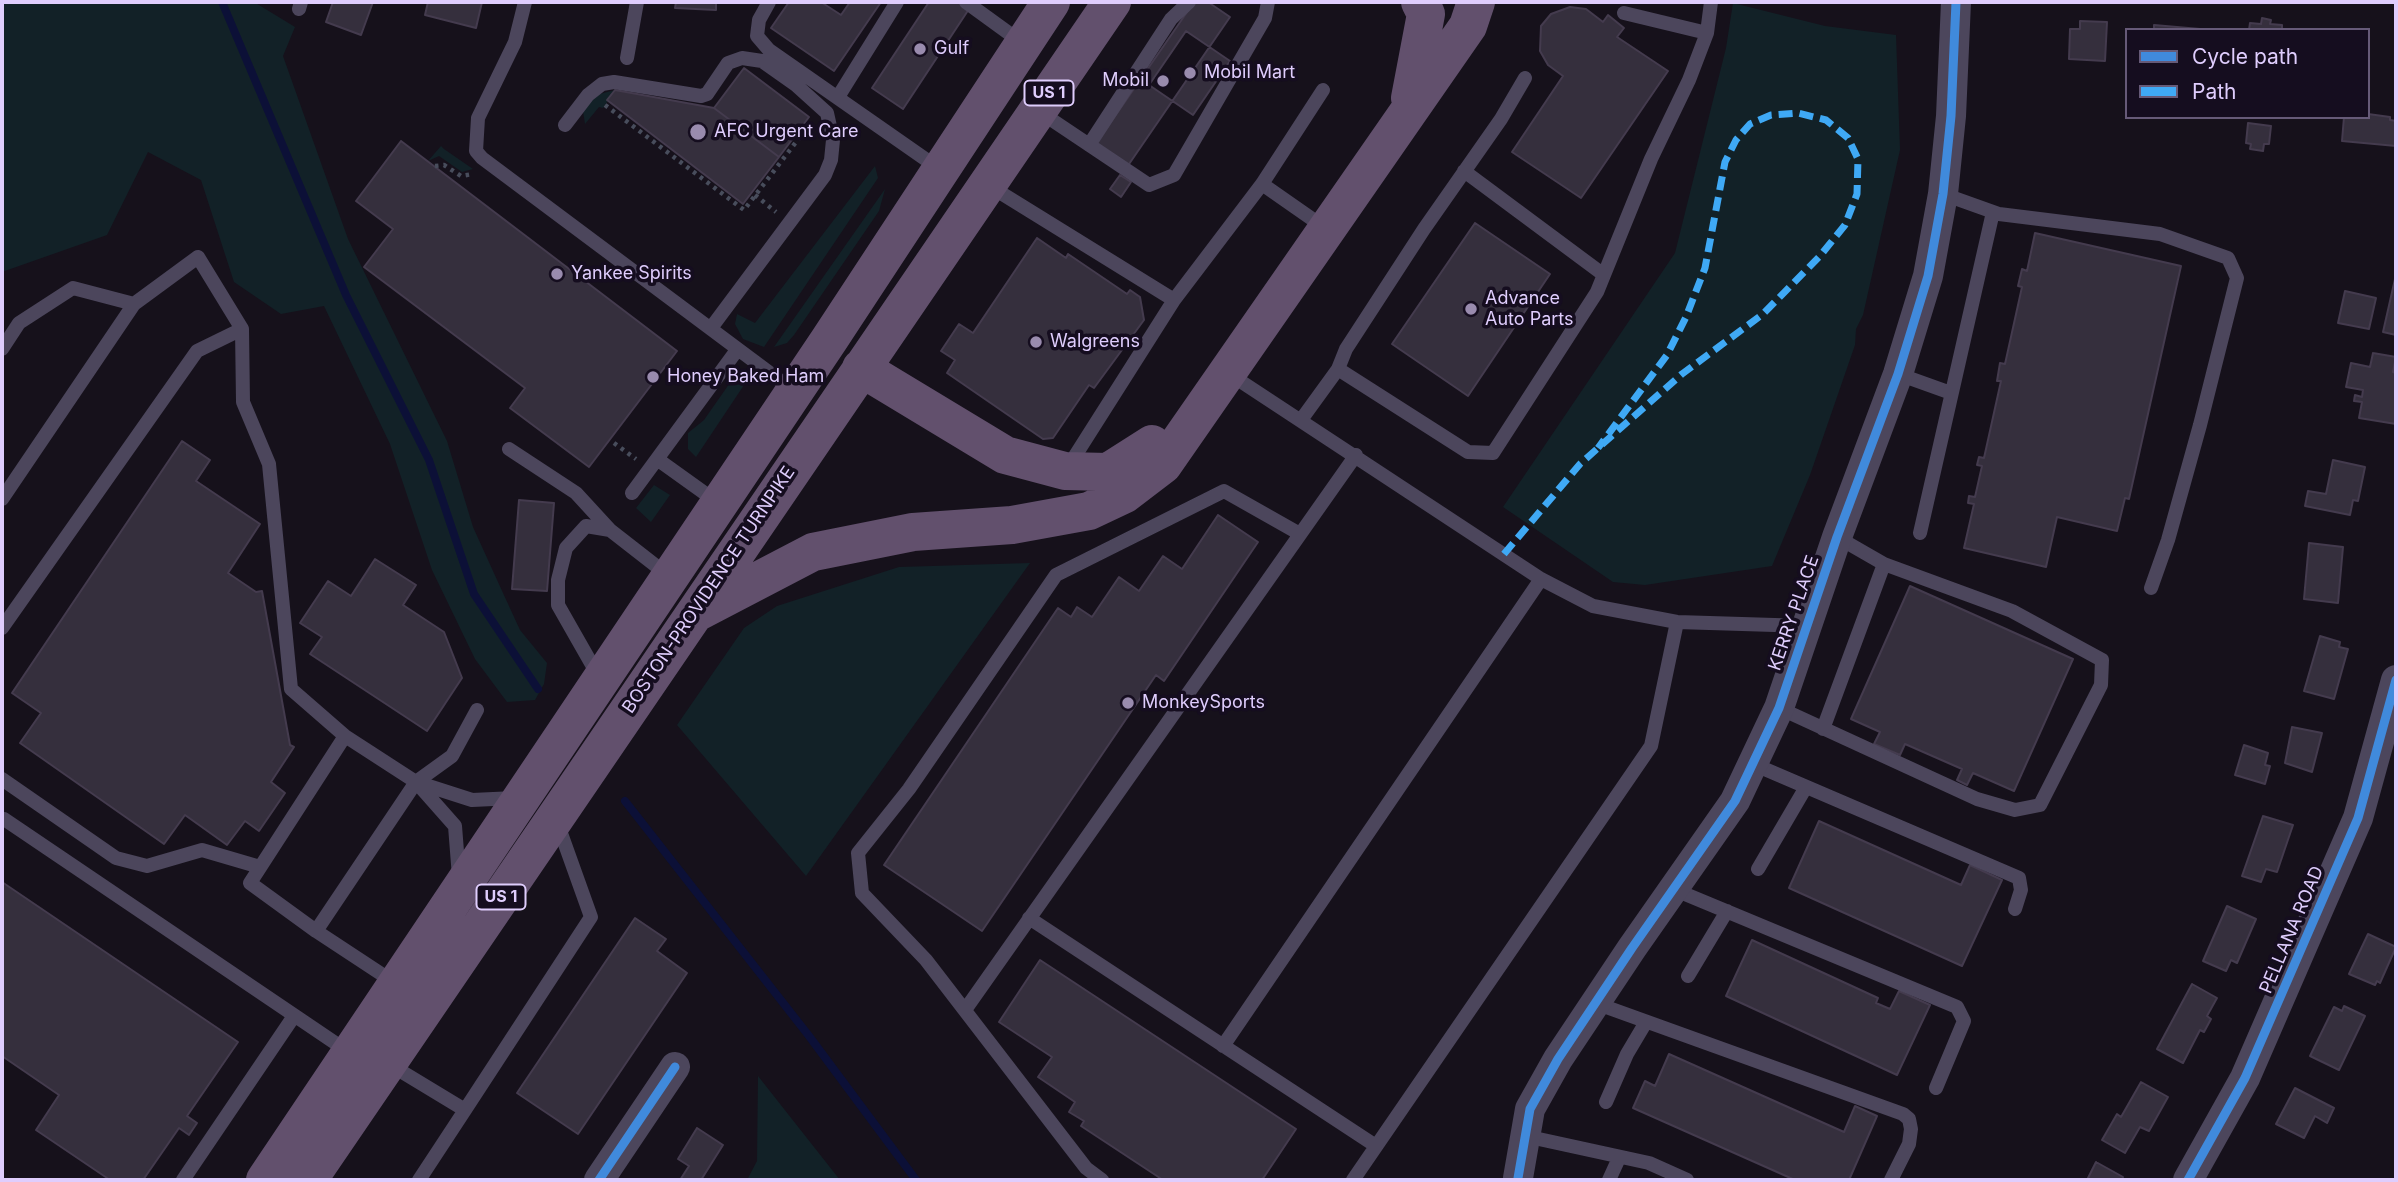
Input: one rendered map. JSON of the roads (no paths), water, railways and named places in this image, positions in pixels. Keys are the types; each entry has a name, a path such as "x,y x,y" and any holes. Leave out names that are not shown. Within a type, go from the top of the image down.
{"main road":[{"name":"US 1","path":"265,1180 352,1053 460,886 720,504 1051,2"},
{"name":"BOSTON-PROVIDENCE TURNPIKE","path":"308,1180 1112,2"},
{"path":"1405,117 1419,64 1426,14 1420,2"},
{"path":"693,614 813,552 914,532 1012,525 1089,510 1125,494 1163,465 1468,26 1476,2"},
{"path":"861,368 1005,455 1065,471 1108,472 1135,458 1166,433 1227,373"}],"street":[{"name":"KERRY PLACE","path":"1518,1179 1530,1109 1595,1003 1735,801 1779,708 1837,537 1898,374 1928,276 1943,194 1951,116 1956,2"},
{"name":"PELLANA ROAD","path":"2189,1180 2245,1078 2358,818 2396,680"},
{"path":"599,1180 675,1067"}],"lane":[{"path":"525,2 515,43 478,118 476,151 482,159 794,391"},
{"path":"627,58 637,2"},
{"path":"769,2 759,20 757,36 769,50 941,170"},
{"path":"838,97 897,2"},
{"path":"966,2 1024,44"},
{"path":"1089,145 1171,19 1189,2"},
{"path":"1338,369 1468,452 1493,453 1591,302 1651,159 1689,80 1707,33 1711,2"},
{"path":"1038,111 1149,185 1174,175 1265,18 1264,3"},
{"path":"1625,13 1707,33"},
{"path":"565,125 588,94 602,84 614,82 701,96 707,94 727,63 734,59 762,61 796,85 827,113 833,129 831,160 825,175 711,328"},
{"path":"1301,420 1338,369 1353,338 1525,78"},
{"path":"1065,471 1174,300 1262,184 1323,90"},
{"path":"1464,171 1604,275"},
{"path":"987,184 1174,300"},
{"path":"1262,184 1327,229"},
{"path":"1943,194 1993,212 2160,234 2228,258 2237,278 2197,438 2168,540 2151,588"},
{"path":"1920,533 1993,212"},
{"path":"2,499 134,304 198,257 242,329 243,402 269,464 291,689 345,736 416,782 472,800 520,797"},
{"path":"2,349 19,323 73,288 134,304"},
{"path":"2,628 197,351 242,329"},
{"path":"632,493 737,350"},
{"path":"1227,373 1356,455 1541,579 1593,606 1677,622 1807,626"},
{"path":"1898,374 1951,393"},
{"path":"509,449 576,493 610,530 671,577"},
{"path":"965,1010 1356,455"},
{"path":"657,459 720,504"},
{"path":"1102,1180 1086,1168 926,960 862,893 858,853 909,789 1056,575 1224,491 1300,534"},
{"path":"601,679 558,604 558,580 566,548 586,526 610,530"},
{"path":"1779,708 1977,799 2015,810 2040,805 2101,685 2102,660 2011,611 1884,564 1837,537"},
{"path":"1823,729 1884,564"},
{"path":"1223,1046 1541,579"},
{"path":"1353,1180 1651,746 1677,622"},
{"path":"316,930 416,782 452,756 477,710"},
{"path":"345,736 250,883 396,984"},
{"path":"1753,764 2019,878 2021,890 2015,909"},
{"path":"2,779 116,858 147,866 202,850 260,867"},
{"path":"416,782 455,826 460,886"},
{"path":"1758,869 1806,787"},
{"path":"419,1180 591,917 555,817"},
{"path":"4,819 352,1053"},
{"path":"1673,889 1957,1007 1964,1021 1936,1088"},
{"path":"1688,976 1727,911"},
{"path":"1029,918 1376,1146"},
{"path":"1595,1003 1903,1114 1909,1119 1909,1144 1891,1180"},
{"path":"183,1180 294,1016"},
{"path":"1606,1102 1627,1054 1646,1022"},
{"path":"388,1063 465,1110"},
{"path":"1525,1136 1649,1163 1687,1180"},
{"path":"1609,1180 1619,1158"}],"waterway":[{"path":"222,2 346,295 429,460 474,594 538,689"},
{"path":"625,801 809,1036 916,1180"}],"place":[{"name":"Gulf","path":"920,49"},
{"name":"Mobil Mart","path":"1190,73"},
{"name":"Mobil","path":"1163,81"},
{"name":"AFC Urgent Care","path":"698,132"},
{"name":"Yankee Spirits","path":"557,274"},
{"name":"Advance Auto Parts","path":"1471,309"},
{"name":"Walgreens","path":"1036,342"},
{"name":"Honey Baked Ham","path":"653,377"},
{"name":"MonkeySports","path":"1128,703"}]}
